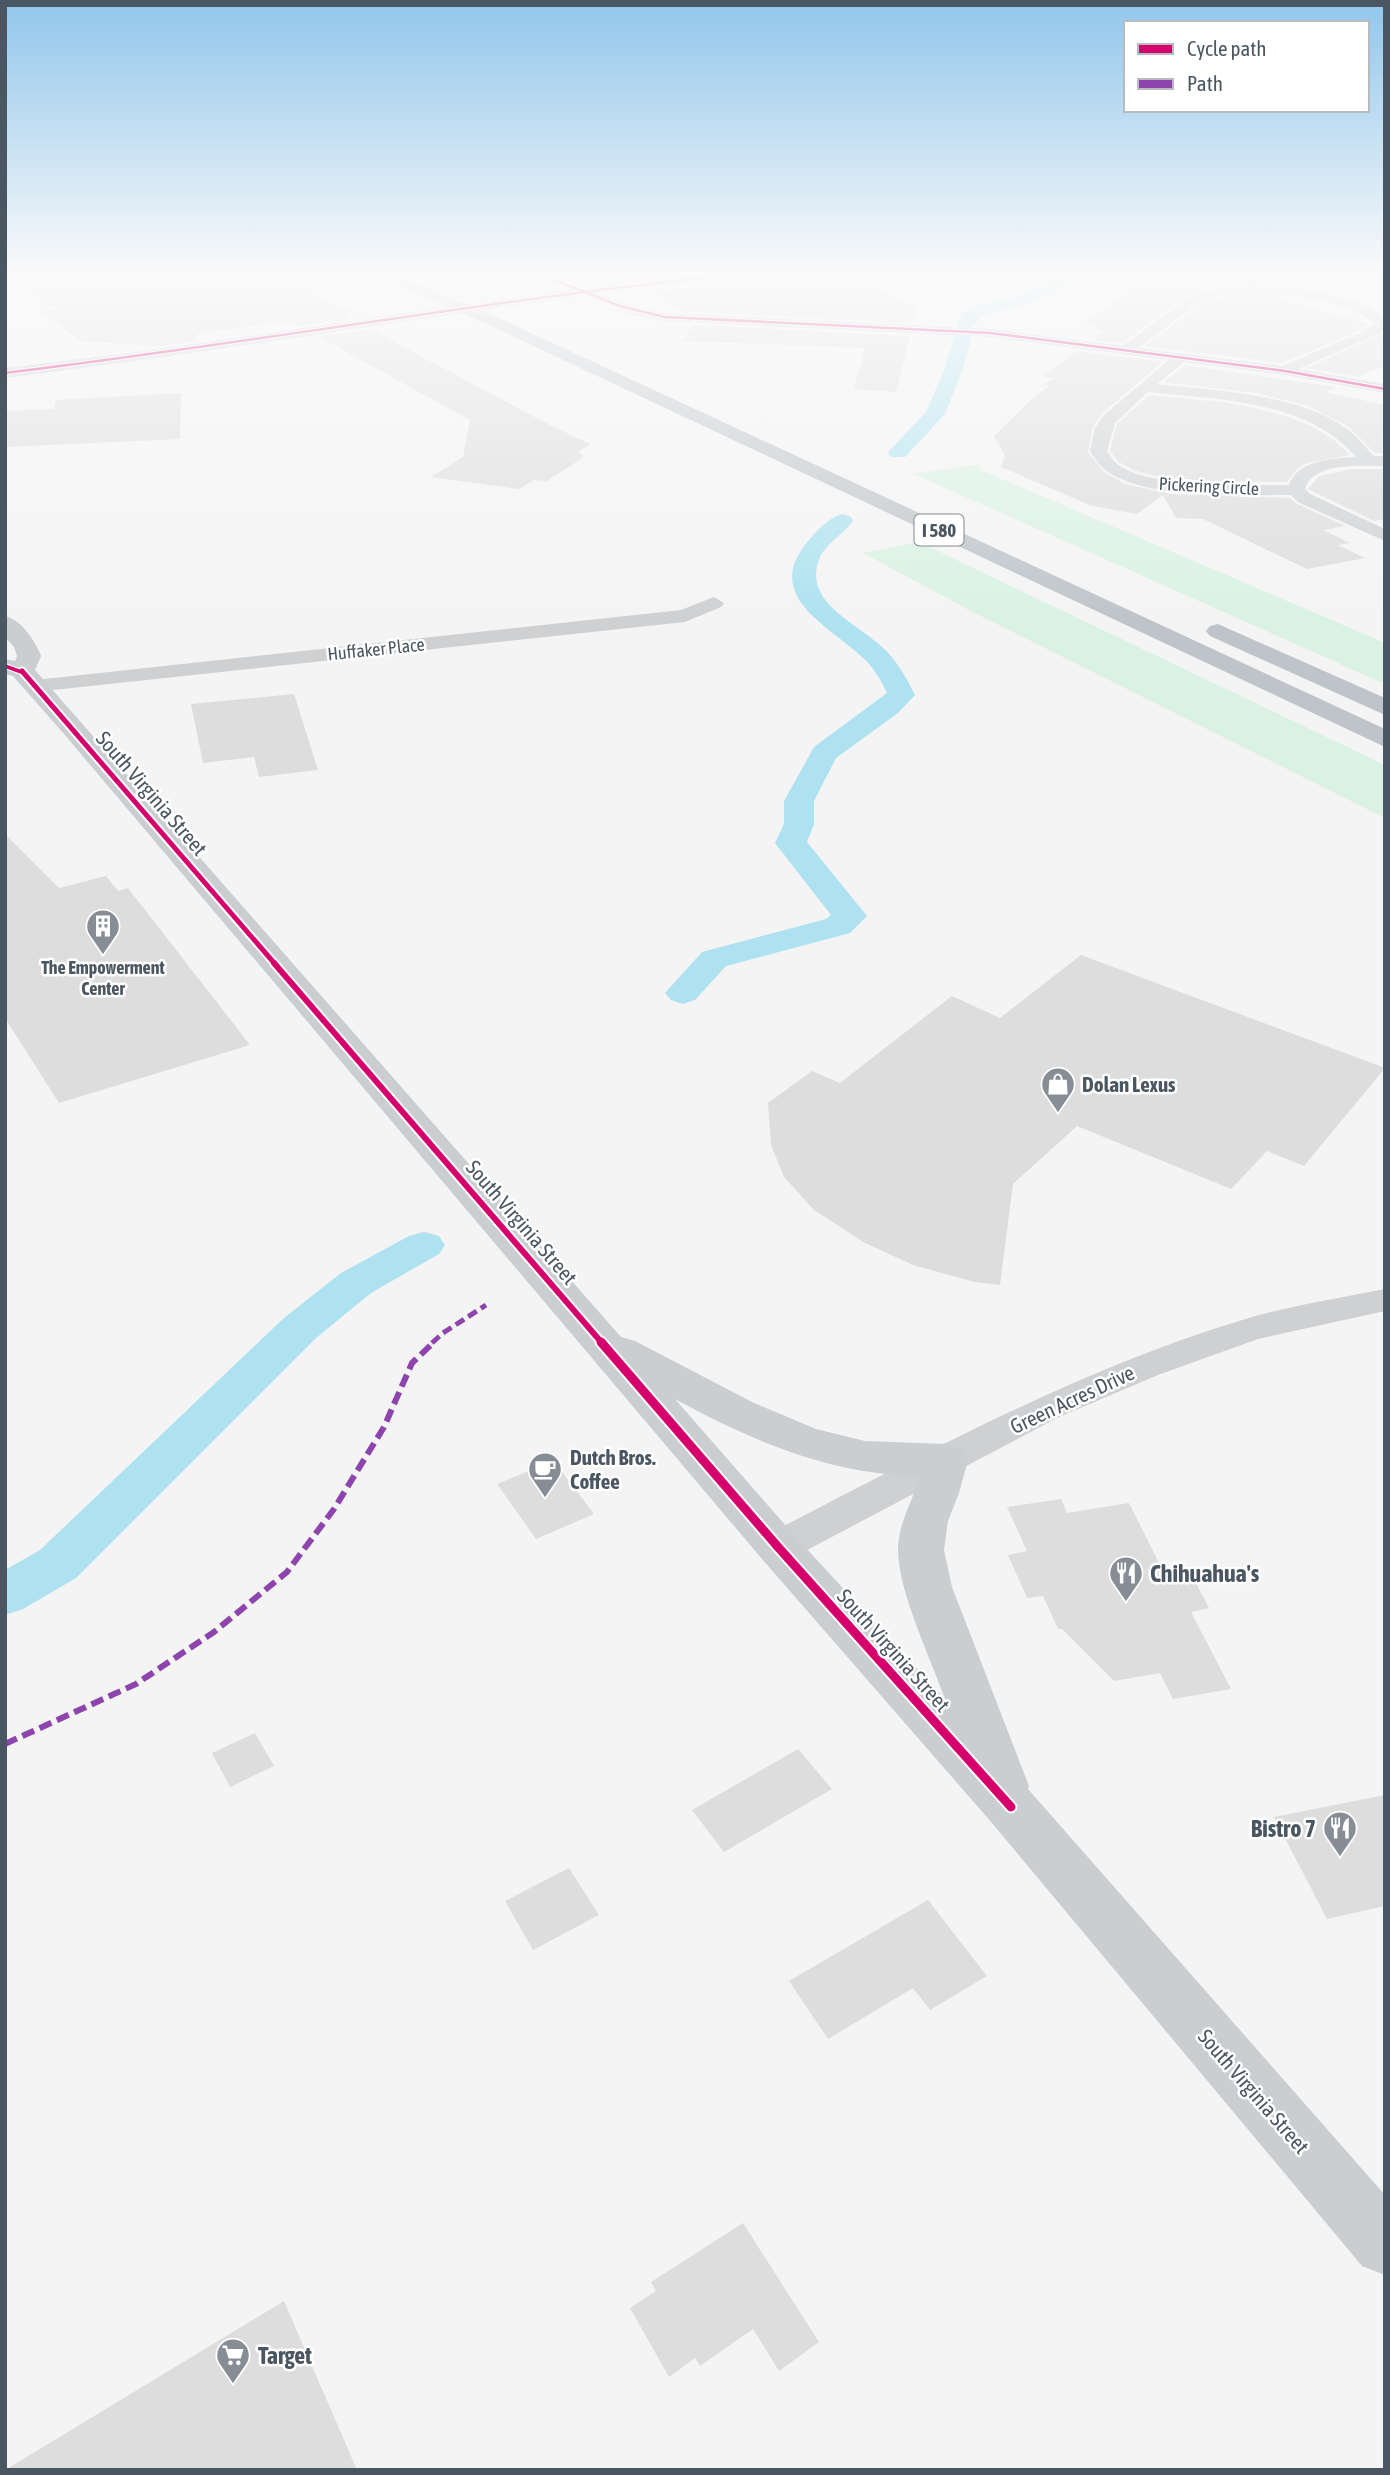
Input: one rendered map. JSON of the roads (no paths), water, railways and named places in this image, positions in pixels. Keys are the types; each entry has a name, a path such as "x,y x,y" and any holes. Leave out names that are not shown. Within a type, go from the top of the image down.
{"highway":[{"name":"I 580","path":"641,390 1385,739"},
{"path":"688,390 744,416"},
{"path":"1199,623 1385,707"}],"main road":[{"path":"5,623 25,645 29,656 21,674"},
{"name":"South Virginia Street","path":"21,674 778,1547 1011,1807 1385,2243"},
{"path":"601,1341 746,1417 790,1435 866,1457 946,1460 937,1493 925,1521 921,1550 928,1587 1011,1807"}],"street":[{"name":"Pickering Circle","path":"1143,390 1112,416 1102,429 1098,456 1102,463 1129,477 1166,485 1296,490"},
{"path":"1172,390 1245,401 1311,417 1339,430 1377,461"},
{"path":"1377,461 1316,468 1298,478 1296,490 1317,505 1385,536"},
{"name":"Huffaker Place","path":"21,674 685,616 714,603"},
{"name":"Green Acres Drive","path":"778,1547 1046,1408 1145,1366 1251,1329 1385,1300"}],"waterway":[{"path":"898,453 935,414 945,390"},
{"path":"683,993 714,959 838,926 850,916 791,843 799,824 799,801 824,753 901,695 880,661 822,612 811,600 805,587 804,572 809,556 842,521"},
{"path":"5,1595 58,1564 300,1328 356,1283 424,1245"}],"place":[{"name":"The Empowerment Center","path":"103,956"},
{"name":"Dolan Lexus","path":"1058,1114"},
{"name":"Dutch Bros. Coffee","path":"545,1499"},
{"name":"Chihuahua's","path":"1126,1603"},
{"name":"Bistro 7","path":"1340,1858"},
{"name":"Target","path":"233,2385"}]}
